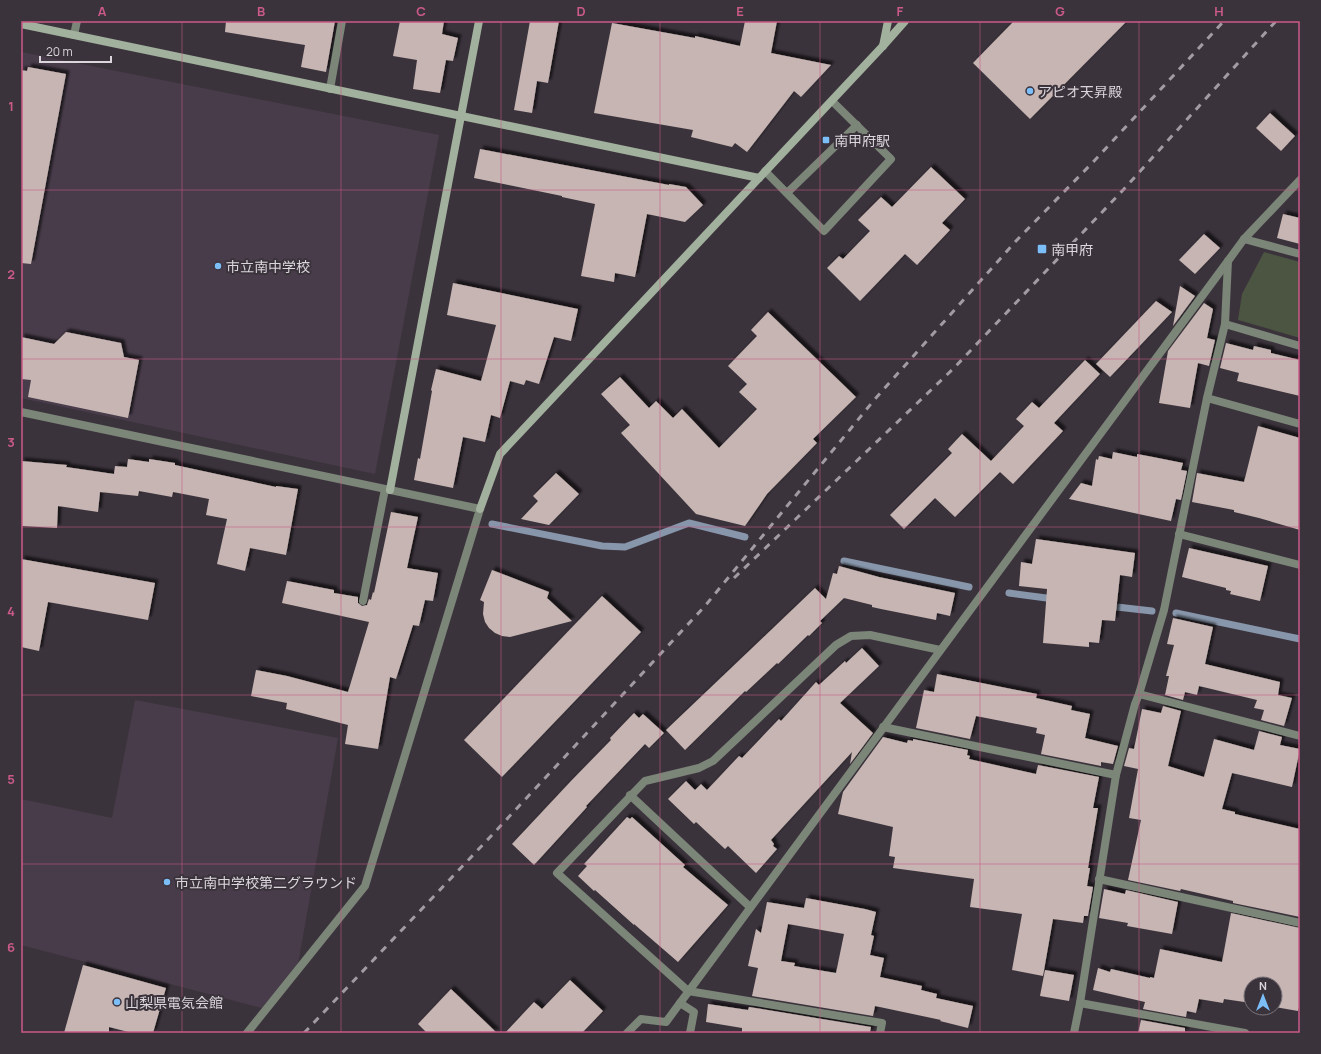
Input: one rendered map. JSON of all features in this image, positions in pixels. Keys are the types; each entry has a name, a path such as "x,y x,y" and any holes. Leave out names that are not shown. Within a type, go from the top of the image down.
{"street":[{"path":"74,35 77,21"},
{"path":"330,89 342,21"},
{"path":"363,601 387,490 479,21"},
{"path":"882,47 888,21"},
{"path":"247,1033 365,886 480,509 500,454 905,21"},
{"path":"21,24 759,178"},
{"path":"765,171 824,231 891,159 832,100"},
{"path":"787,193 857,125"},
{"path":"627,1033 641,1019 666,1022 1244,239 1300,180"},
{"path":"1244,239 1300,254"},
{"path":"1074,1033 1116,775 1135,704 1164,610 1207,398 1225,324 1228,261"},
{"path":"1225,324 1300,346"},
{"path":"1207,398 1300,424"},
{"path":"21,412 480,509"},
{"path":"1179,534 1300,565"},
{"path":"880,1033 882,1023 688,991 557,873 645,781 699,768 713,761 836,645 852,636 870,635 940,650"},
{"path":"1139,694 1300,736"},
{"path":"883,727 1116,775"},
{"path":"630,795 750,907"},
{"path":"1100,879 1300,923"},
{"path":"680,1003 694,1012 690,1033"},
{"path":"1080,1003 1245,1033"}],"shaded area":[{"name":"市立南中学校","path":"21,52 439,135 375,474 21,398"},
{"name":"市立南中学校第二グラウンド","path":"135,700 338,738 297,970 262,1008 21,945 21,799 112,818"}],"green space":[{"path":"1264,252 1300,262 1300,338 1238,320 1242,294"}],"building":[{"path":"226,21 335,21 326,72 301,67 305,45 225,32"},
{"path":"400,21 444,21 442,34 458,38 453,61 446,60 440,93 413,89 417,60 393,56"},
{"path":"530,21 559,21 548,83 537,81 532,113 514,110"},
{"path":"745,21 777,21 771,53 831,65 801,97 794,91 747,152 735,143 732,147 691,137 693,130 594,113 612,23 695,38 695,36 740,46"},
{"name":"アピオ天昇殿","path":"1014,21 1127,21 1030,119 973,63"},
{"path":"28,67 66,74 31,264 21,263 21,70 27,71"},
{"path":"1270,113 1295,136 1281,151 1256,128"},
{"path":"480,149 686,187 703,205 685,222 647,214 635,277 615,273 614,282 581,276 595,204 474,178"},
{"path":"931,167 965,199 942,223 950,230 917,265 905,254 860,301 827,268 839,256 843,259 870,231 858,220 881,197 892,207"},
{"path":"1283,214 1300,218 1300,244 1277,238"},
{"path":"1204,234 1220,248 1195,274 1179,260"},
{"path":"453,283 578,309 571,341 554,337 539,384 526,380 524,385 510,381 500,418 491,415 485,442 463,437 453,488 414,480 418,458 420,459 431,390 436,369 481,381 496,325 447,315"},
{"path":"1180,286 1195,296 1173,326"},
{"path":"1156,301 1172,312 1110,377 1096,364"},
{"path":"1204,303 1213,309 1207,338 1215,340 1209,366 1198,363 1190,408 1159,403 1168,351"},
{"path":"768,312 856,397 813,439 817,443 767,494 745,526 696,514 621,433 630,425 601,394 620,377 649,408 656,401 673,418 682,409 719,448 757,409 739,392 747,384 728,366 757,336 751,330"},
{"path":"66,332 121,343 124,357 139,360 128,418 28,397 31,380 21,379 21,337 54,344"},
{"path":"1226,343 1253,350 1254,346 1271,350 1271,353 1300,360 1300,396 1237,381 1239,373 1220,368"},
{"path":"1085,360 1100,374 1054,423 1063,431 1013,484 1000,472 955,517 935,498 904,529 890,515 952,453 948,449 962,434 991,461 1024,426 1016,419 1032,402 1039,408"},
{"path":"1258,426 1300,438 1300,530 1234,512 1234,510 1192,502 1197,473 1244,482"},
{"path":"1113,452 1137,457 1137,454 1183,463 1181,470 1187,471 1181,500 1176,499 1171,521 1069,499 1081,483 1092,486 1096,459 1098,460 1099,456 1112,459"},
{"path":"128,459 149,462 149,459 175,463 175,465 276,487 298,489 286,555 250,548 245,571 217,564 227,519 206,515 209,499 173,492 172,497 139,491 138,496 100,492 98,512 58,506 57,528 22,526 21,461 67,465 66,467 114,474 115,466 127,467"},
{"path":"556,473 579,494 549,525 521,519 538,501 533,496"},
{"path":"391,512 418,517 407,568 438,573 433,601 425,600 419,626 413,625 396,679 390,677 378,749 345,744 348,725 286,709 287,703 251,696 256,670 287,676 348,692 369,622 282,603 287,581 334,590 334,593 358,597 358,603 362,606 367,605 369,599 371,600 373,592 374,593"},
{"path":"1036,539 1135,553 1132,577 1120,575 1115,621 1102,620 1099,643 1089,642 1089,647 1043,643 1047,589 1019,586 1021,562 1032,564"},
{"path":"1189,548 1268,566 1260,601 1230,594 1231,591 1226,590 1226,588 1182,577"},
{"path":"21,559 155,583 148,620 48,602 39,651 21,647"},
{"path":"839,566 879,577 955,593 950,616 937,613 936,620 872,607 872,605 844,598 820,621 822,623 809,636 808,635 746,692 745,691 685,750 666,730 815,588 826,599 833,573 837,574"},
{"path":"492,570 549,592 547,598 572,621 510,637 495,633 485,622 483,614 484,602 480,600"},
{"path":"602,596 641,632 502,777 464,740"},
{"path":"1173,618 1213,627 1205,664 1280,682 1278,695 1292,698 1284,726 1261,720 1264,710 1254,708 1257,700 1199,686 1197,695 1185,692 1183,700 1165,695 1169,676 1166,676 1174,645 1167,644"},
{"path":"862,648 879,666 840,703 873,733 850,764 852,752 771,840 774,844 773,846 777,849 756,873 728,846 725,849 696,822 694,824 668,799 686,781 695,790 701,784 707,790 739,756 742,758 779,719 781,721 816,682 819,685 845,661 846,663"},
{"path":"937,674 1037,694 1036,698 1072,706 1071,710 1090,714 1085,738 1118,746 1113,764 1101,762 1101,766 1041,754 1045,735 1036,733 1037,728 976,716 970,739 916,728 924,690 934,692"},
{"path":"1163,706 1181,711 1168,766 1204,777 1214,739 1254,750 1259,731 1282,737 1280,745 1300,749 1292,787 1232,773 1222,809 1235,812 1235,814 1300,829 1300,917 1233,903 1233,901 1181,889 1180,891 1128,880 1141,820 1129,818 1138,769 1124,766 1129,748 1134,749 1142,709 1161,713"},
{"path":"634,713 639,718 643,714 664,733 649,748 645,744 586,806 587,807 534,865 512,844 611,740 610,738"},
{"path":"883,737 907,743 908,740 913,741 913,739 968,750 967,755 970,756 969,759 1036,774 1038,765 1099,777 1093,808 1098,808 1088,868 1090,868 1087,886 1093,887 1088,916 1084,916 1083,923 1053,919 1043,976 1012,970 1022,914 970,907 974,879 893,868 895,857 889,856 893,827 838,814 843,792"},
{"path":"627,817 630,819 632,817 685,865 683,867 728,905 678,962 578,876 587,866 584,864"},
{"path":"1104,889 1125,894 1126,890 1178,902 1172,934 1127,926 1128,923 1099,918"},
{"path":"806,898 876,912 871,935 874,936 870,955 884,958 880,977 922,986 921,990 937,994 936,998 973,1006 968,1028 940,1021 941,1020 875,1006 873,1016 752,996 758,968 748,966 756,929 761,933 767,902 804,908","holes":["788,924 844,934 836,973 794,966 795,963 781,961"]},
{"path":"1231,913 1300,928 1300,1002 1298,1011 1283,1008 1283,976 1243,976 1243,1002 1224,999 1223,1003 1199,999 1196,1013 1187,1011 1186,1017 1143,1009 1145,1002 1093,990 1098,968 1110,972 1111,969 1154,978 1160,949 1222,962"},
{"name":"山梨県電気会館","path":"83,965 166,988 153,1033 132,1033 109,1027 109,1033 64,1033"},
{"path":"1045,970 1074,975 1069,1001 1040,996"},
{"path":"570,980 603,1011 582,1033 505,1033 534,1002 542,1009"},
{"path":"451,989 497,1033 427,1033 418,1024"},
{"path":"708,1004 748,1010 749,1007 871,1027 870,1033 742,1033 742,1028 706,1022"},
{"path":"1141,1020 1185,1028 1185,1033 1138,1033"}],"waterway":[{"path":"492,524 602,546 625,547 689,523 745,537"},
{"path":"844,561 969,587"},
{"path":"1009,593 1054,599"},
{"path":"1108,606 1152,611"},
{"path":"1176,613 1300,639"}],"railway":[{"path":"304,1033 493,834 705,606 875,399 1016,241 1095,160 1224,21"},
{"path":"734,578 953,369 1124,189 1276,21"}],"place":[{"name":"アピオ天昇殿","path":"1030,91"},
{"name":"南甲府駅","path":"826,140"},
{"name":"南甲府","path":"1042,249"},
{"name":"市立南中学校","path":"218,266"},
{"name":"市立南中学校第二グラウンド","path":"167,882"},
{"name":"山梨県電気会館","path":"117,1002"}]}
